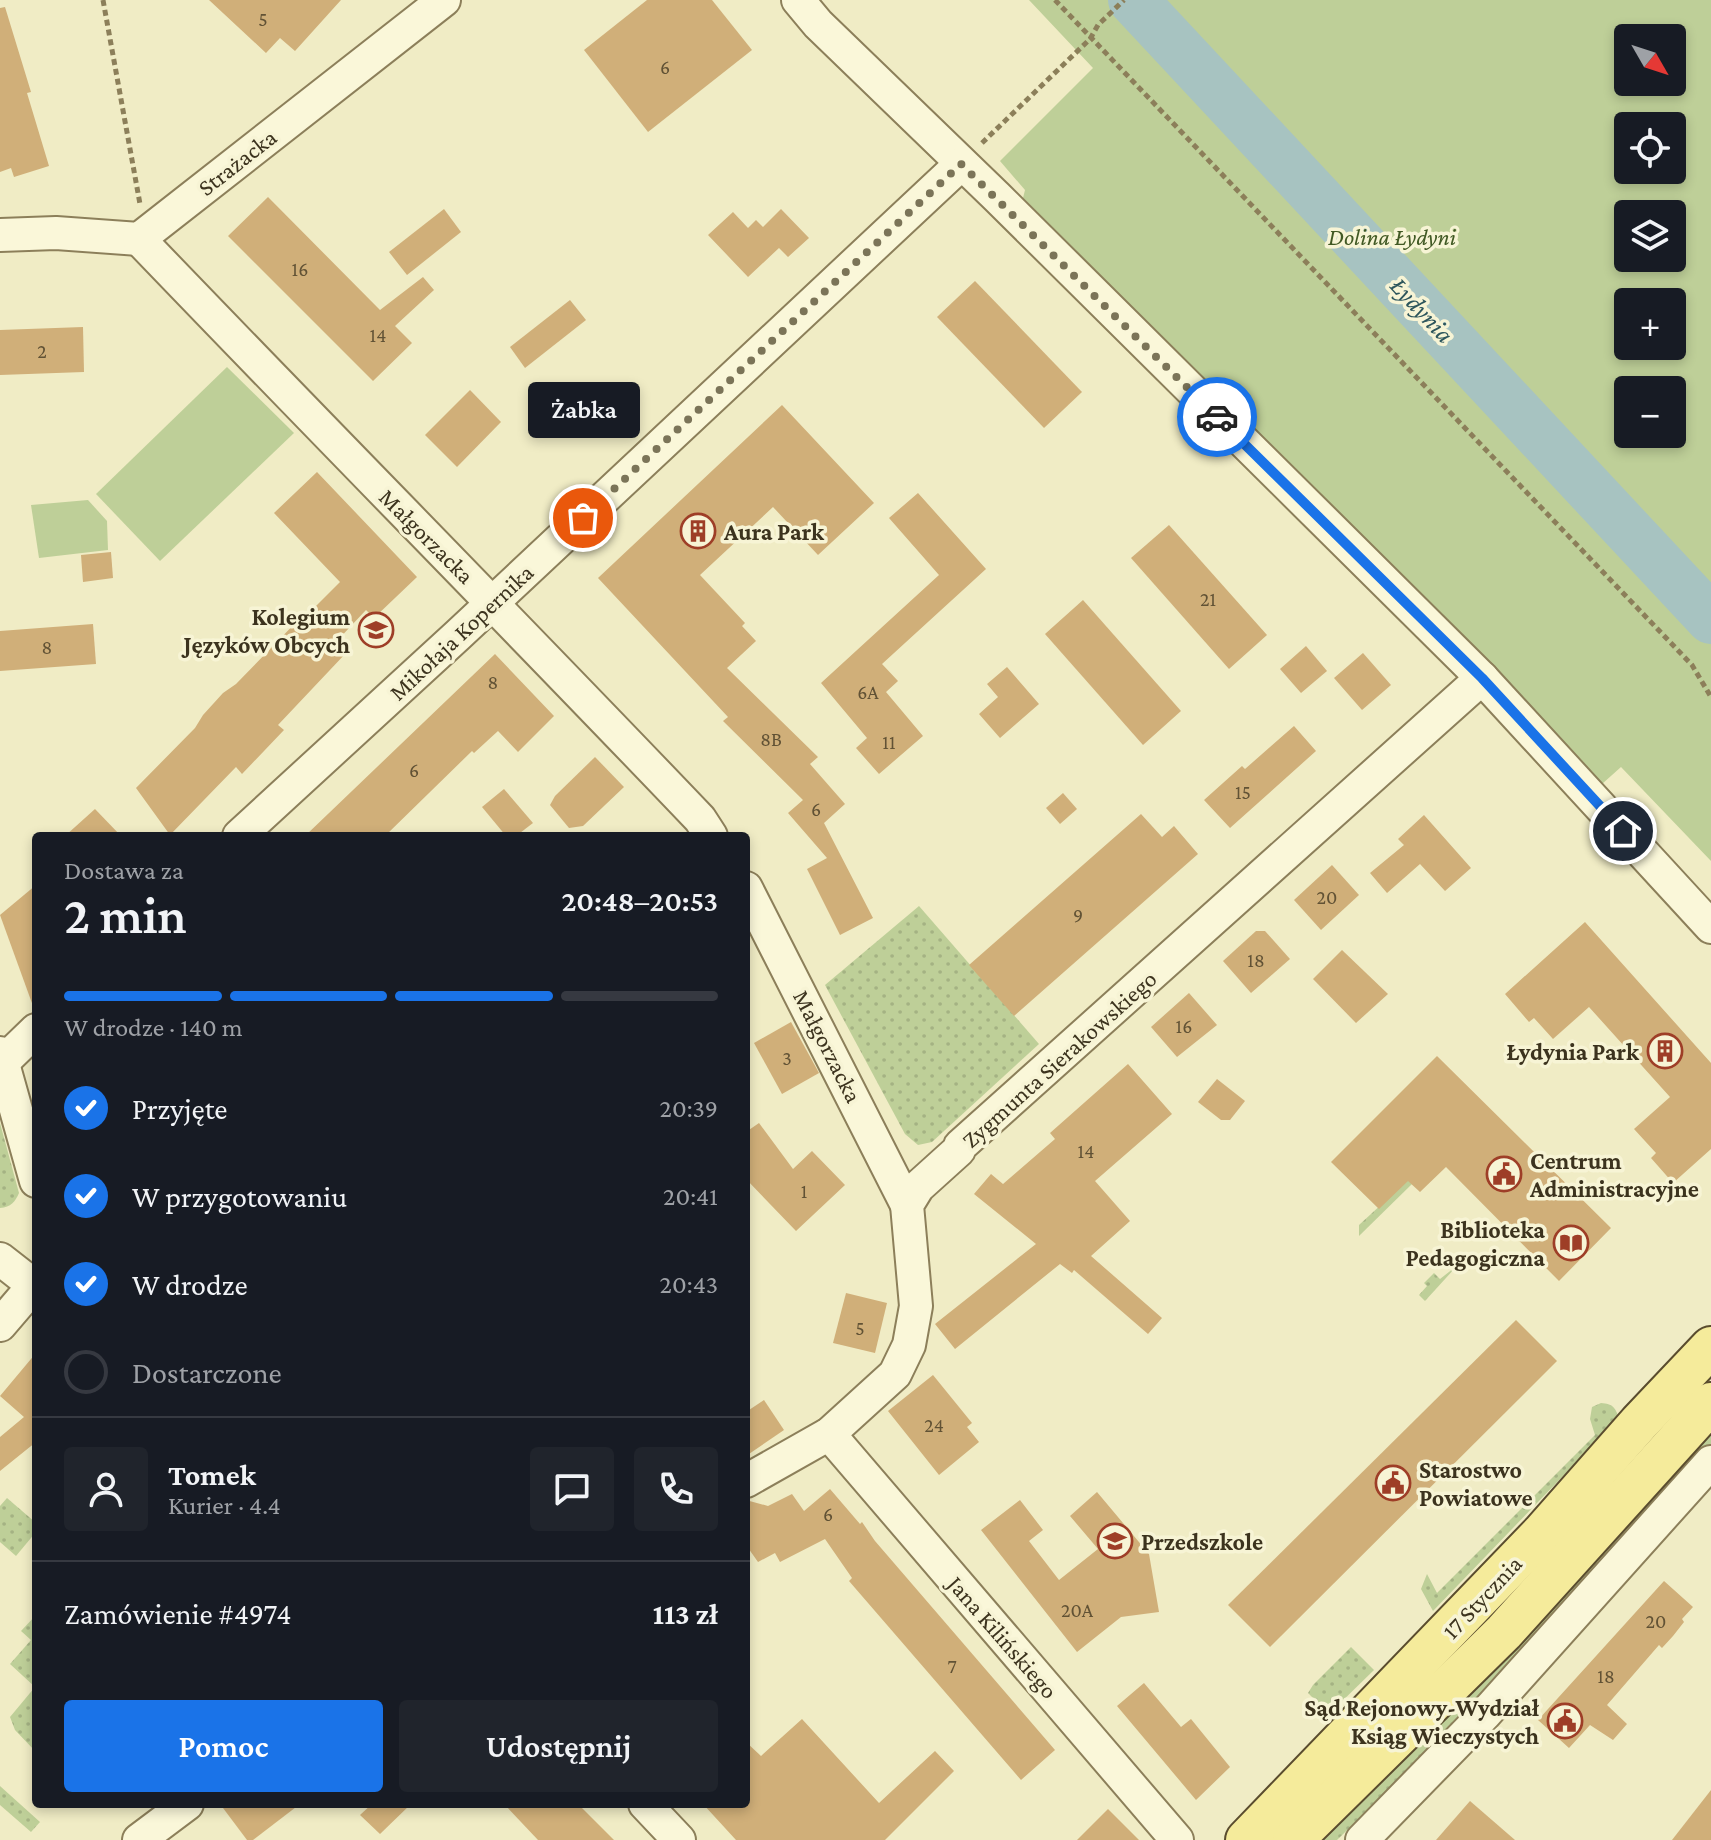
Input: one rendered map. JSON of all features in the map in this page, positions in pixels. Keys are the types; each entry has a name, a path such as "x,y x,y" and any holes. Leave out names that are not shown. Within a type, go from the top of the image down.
{"main road":[{"name":"17 Stycznia","path":"1246,1840 1542,1533 1711,1347"},
{"name":"17 Stycznia","path":"1293,1840 1504,1632 1711,1403"}],"street":[{"name":"Strażacka","path":"139,239 444,0"},
{"path":"798,0 818,24 1482,678 1711,927"},
{"name":"Mikołaja Kopernika","path":"243,832 961,164"},
{"path":"0,235 56,233 139,239"},
{"name":"Małgorzacka","path":"139,239 493,602 700,819 708,832"},
{"name":"Zygmunta Sierakowskiego","path":"907,1205 918,1187 960,1146 1482,678"},
{"name":"Małgorzacka","path":"750,896 907,1205"},
{"path":"32,1033 1,1058 32,1167"},
{"path":"750,1479 829,1434 895,1374 909,1345 916,1306 907,1205"},
{"path":"0,1259 32,1282"},
{"path":"0,1325 32,1289"},
{"name":"Jana Kilińskiego","path":"829,1434 1177,1840"},
{"path":"1362,1840 1485,1714 1711,1462"},
{"path":"139,1840 182,1808"},
{"path":"649,1808 679,1840"}],"path":[{"path":"103,0 140,208 139,239"},
{"path":"1055,0 1692,665 1711,697"},
{"path":"961,164 1090,39 1098,25 1124,0"}],"green space":[{"name":"Dolina Łydyni","path":"1029,0 1711,0 1711,861 1621,767 1602,784 1494,667 1208,386 1023,198 1025,190 1000,161 1093,68"},
{"path":"227,367 294,433 160,561 96,494"},
{"path":"88,500 107,521 108,550 39,558 31,505"},
{"path":"919,906 1039,1044 932,1142 918,1145 905,1134 825,985"},
{"path":"0,1123 19,1193 12,1204 0,1208"},
{"path":"1408,1180 1412,1184 1359,1236 1359,1225"},
{"path":"1466,1256 1425,1301 1419,1295 1427,1286 1424,1283 1434,1273 1440,1279 1454,1268 1450,1263 1455,1259 1459,1263"},
{"path":"1601,1403 1613,1407 1619,1418 1433,1611 1421,1589 1427,1574 1437,1593 1595,1435 1590,1419 1592,1407"},
{"path":"1711,1419 1711,1445 1587,1586 1337,1840 1312,1840"},
{"path":"7,1498 32,1520 32,1537 16,1556 0,1542 0,1506"},
{"path":"32,1619 32,1684 10,1664 31,1640 21,1631"},
{"path":"1351,1647 1374,1670 1329,1714 1308,1693"},
{"path":"32,1691 32,1748 15,1730 10,1717"},
{"path":"0,1786 40,1822 31,1832 0,1805"}],"building":[{"path":"209,0 341,0 295,51 280,38 266,53"},
{"path":"647,0 712,0 752,50 648,132 584,50"},
{"path":"5,7 49,166 14,177 11,168 0,172 0,8"},
{"path":"268,197 380,310 423,277 434,290 395,326 412,343 373,381 228,236"},
{"path":"444,209 461,232 407,275 389,252"},
{"path":"781,209 809,238 788,257 779,248 748,277 708,235 733,212 748,228 756,220 763,227"},
{"path":"975,281 1082,392 1044,428 937,317"},
{"path":"570,300 586,320 525,368 510,347"},
{"path":"83,327 84,372 0,375 0,330"},
{"path":"470,390 501,422 457,467 425,435"},
{"name":"Aura Park","path":"782,405 874,503 818,555 773,507 700,575 745,623 742,626 756,641 727,668 818,757 810,764 845,804 824,823 873,918 840,935 807,869 827,858 788,813 803,800 723,721 728,717 598,578"},
{"path":"317,472 417,577 374,618 366,610 335,643 346,653 278,725 284,730 242,774 236,767 173,832 168,832 136,788 195,728 223,693 236,684 340,582 274,513"},
{"path":"918,493 986,569 882,664 898,681 886,692 923,736 879,774 856,748 867,738 821,683 939,575 889,518"},
{"path":"1169,525 1267,635 1229,669 1131,558"},
{"path":"111,552 113,578 83,582 81,555"},
{"path":"1083,600 1181,711 1143,745 1045,634"},
{"path":"93,624 96,664 0,671 0,631"},
{"path":"1306,646 1327,671 1301,693 1280,669"},
{"path":"1363,653 1391,685 1362,710 1334,678"},
{"path":"495,654 554,716 518,752 498,731 474,753 472,751 389,832 309,832"},
{"path":"1007,667 1039,704 1000,738 979,714 998,697 987,684"},
{"path":"1294,726 1316,751 1230,828 1204,800"},
{"path":"595,757 624,787 583,826 569,828 550,805 555,796"},
{"path":"504,789 533,823 521,832 503,832 482,807"},
{"path":"1063,793 1077,809 1060,824 1046,808"},
{"path":"95,809 117,832 69,832"},
{"path":"1141,814 1162,837 1174,826 1198,854 1014,1016 969,965"},
{"path":"1424,815 1471,868 1445,891 1420,864 1387,893 1370,873 1404,845 1398,839"},
{"path":"1332,865 1359,895 1321,930 1294,900"},
{"path":"32,888 32,1003 0,915"},
{"name":"Łydynia Park","path":"1585,922 1711,1063 1711,1149 1673,1183 1651,1158 1656,1153 1634,1129 1670,1097 1589,1007 1553,1039 1534,1018 1529,1022 1505,994"},
{"path":"1256,931 1265,931 1290,959 1251,993 1223,961"},
{"path":"1342,950 1388,994 1356,1023 1313,979"},
{"path":"1189,993 1217,1025 1177,1057 1151,1027"},
{"path":"791,1022 819,1073 782,1094 754,1043"},
{"name":"Centrum Administracyjne","path":"1437,1056 1611,1228 1559,1281 1446,1167 1420,1192 1408,1181 1379,1209 1331,1162"},
{"path":"1128,1064 1172,1114 1095,1181 1130,1221 1091,1256 1162,1318 1148,1334 1074,1270 1072,1273 1060,1264 955,1349 935,1324 1036,1244 974,1194 991,1174 1003,1184 1055,1139 1050,1133"},
{"path":"1217,1079 1245,1101 1230,1120 1221,1120 1198,1102"},
{"path":"759,1123 793,1169 812,1151 845,1185 796,1231 750,1183 750,1129"},
{"path":"846,1293 887,1303 875,1353 833,1343"},
{"name":"Starostwo Powiatowe","path":"1516,1320 1557,1361 1270,1647 1228,1605"},
{"path":"32,1358 32,1445 0,1471 0,1437 24,1417 0,1396"},
{"path":"933,1375 972,1423 967,1427 979,1442 939,1475 888,1411"},
{"path":"764,1400 784,1430 750,1453 750,1409"},
{"path":"830,1489 860,1524 862,1522 1055,1750 1021,1780 849,1581 852,1578 825,1539 780,1562 775,1553 758,1562 750,1551 750,1501 768,1506 792,1494 804,1511"},
{"path":"1097,1492 1149,1554 1159,1612 1121,1617 1077,1652 981,1530 1020,1500 1043,1530 1029,1541 1059,1580 1098,1549 1070,1516"},
{"path":"1664,1581 1693,1607 1673,1636 1662,1648 1659,1645 1607,1705 1627,1724 1613,1740 1590,1725 1569,1748 1538,1720"},
{"path":"1144,1683 1181,1727 1191,1719 1230,1767 1196,1800 1117,1706"},
{"path":"802,1719 879,1803 935,1751 954,1771 885,1840 736,1840 707,1808 750,1808 750,1746 761,1756"},
{"path":"1711,1790 1711,1840 1672,1840"},
{"path":"1470,1801 1515,1840 1436,1840"},
{"path":"223,1808 295,1808 253,1840 247,1840"},
{"path":"368,1808 407,1808 380,1834 360,1815"},
{"path":"508,1808 582,1808 614,1840 538,1840"},
{"path":"1108,1809 1139,1840 1077,1840"}],"waterway":[{"name":"Łydynia","path":"1133,0 1711,619"},
{"name":"Łydynia","path":"1135,2 1139,0"}],"way so far":[{"path":"583,518 961,164 1217,417"}],"place":[{"name":"Żabka","path":"583,518"},
{"name":"Aura Park","path":"698,531"},
{"name":"Kolegium Języków Obcych","path":"376,630"},
{"name":"Łydynia Park","path":"1665,1051"},
{"name":"Centrum Administracyjne","path":"1504,1174"},
{"name":"Biblioteka Pedagogiczna","path":"1571,1243"},
{"name":"Starostwo Powiatowe","path":"1393,1483"},
{"name":"Przedszkole","path":"1115,1541"},
{"name":"Sąd Rejonowy-Wydział Ksiąg Wieczystych","path":"1565,1721"}],"route":[{"path":"1217,417 1482,678 1623,831"}]}
